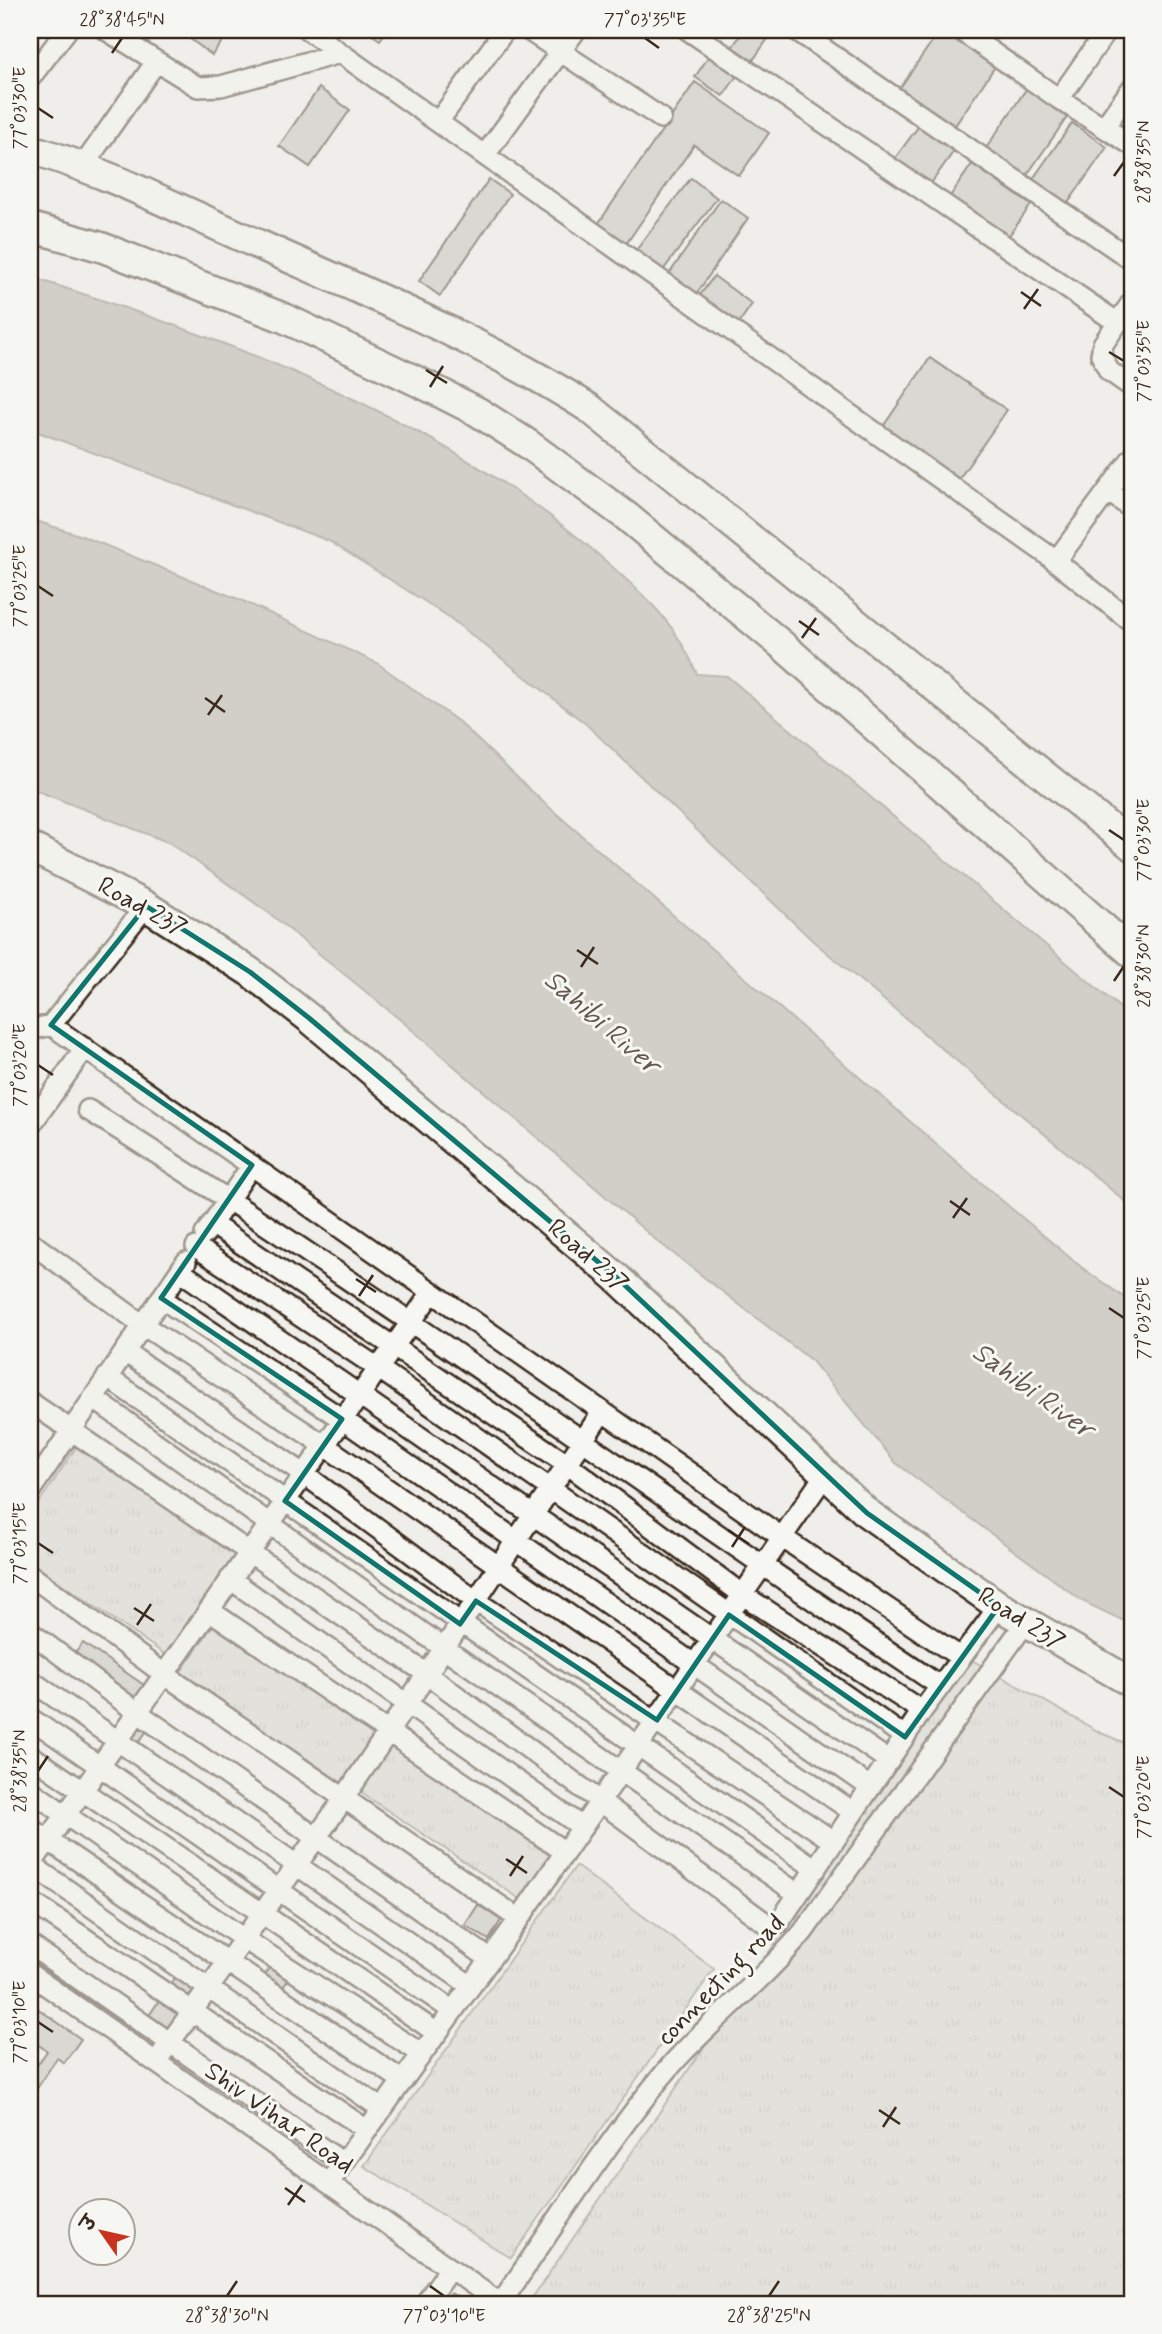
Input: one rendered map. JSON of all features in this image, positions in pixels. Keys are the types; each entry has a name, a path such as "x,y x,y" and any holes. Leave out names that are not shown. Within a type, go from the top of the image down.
{"street":[{"path":"30,78 67,30"},
{"path":"106,30 188,83 208,87 340,53"},
{"path":"308,30 1056,561 1132,622"},
{"path":"438,122 505,30"},
{"path":"528,30 661,118"},
{"path":"485,155 576,30"},
{"path":"688,30 1118,323"},
{"path":"796,30 1132,260"},
{"path":"1059,99 1107,30"},
{"path":"969,32 1059,99 1132,145"},
{"path":"83,166 156,62"},
{"path":"1104,127 1132,88"},
{"path":"30,149 83,166 446,328 546,380 589,408 1132,846"},
{"path":"30,228 101,247 284,318 478,412 528,444 626,516 772,636 1132,953"},
{"path":"1132,302 1103,344 1102,360 1110,371 1132,387"},
{"path":"1056,561 1132,458"},
{"path":"1108,491 1132,509"},
{"name":"Road 237","path":"30,847 146,906 250,972 328,1033 616,1277 867,1513 999,1606 1132,1683"},
{"path":"30,1030 51,1025 146,906"},
{"path":"51,1025 783,1538 960,1657"},
{"path":"30,1126 85,1048"},
{"path":"88,1110 229,1198 763,1567 940,1685"},
{"path":"30,1491 252,1166"},
{"path":"212,1224 567,1464 743,1595 922,1711"},
{"path":"30,1242 143,1325 324,1445 853,1812"},
{"path":"196,1247 378,1368 905,1737"},
{"path":"180,1271 889,1761"},
{"path":"382,2109 209,1986 30,1865 432,1292"},
{"path":"161,1298 342,1419 515,1543 870,1787"},
{"path":"125,1352 304,1474 476,1601 834,1841"},
{"path":"107,1377 816,1869"},
{"path":"93,1398 444,1648 798,1894"},
{"path":"30,1402 427,1674 771,1927 778,1924 940,1685 999,1606"},
{"path":"156,2062 343,1799 602,1412"},
{"path":"328,2183 519,1919 825,1475"},
{"path":"30,1575 164,1674 519,1919"},
{"path":"230,1579 582,1827"},
{"path":"209,1610 565,1852"},
{"name":"connecting road","path":"500,2304 647,2095 676,2061 778,1962 803,1932 1026,1622"},
{"path":"30,1632 137,1712 490,1959"},
{"path":"30,1681 471,1986"},
{"path":"30,1718 453,2011"},
{"path":"30,1755 437,2033"},
{"path":"30,1790 244,1939 422,2054"},
{"path":"30,1828 402,2081"},
{"path":"30,1901 190,2013 367,2130"},
{"path":"30,1945 171,2040 343,2164"},
{"name":"Shiv Vihar Road","path":"30,1973 500,2304"},
{"path":"425,2304 450,2268"}],"highlighted area":[{"path":"146,906 250,972 309,1018 616,1277 867,1513 999,1606 905,1737 729,1615 657,1720 476,1601 460,1624 285,1501 342,1419 161,1298 252,1165 51,1025"}],"green space":[{"path":"77,1446 235,1554 166,1655 30,1562 30,1516"},
{"path":"214,1624 378,1736 345,1785 180,1673"},
{"path":"970,1659 1101,1733 1132,1746 1132,2304 528,2304"},
{"path":"394,1742 553,1850 520,1899 360,1792"},
{"path":"576,1866 714,1969 511,2258 364,2166"}],"water":[{"path":"30,277 183,328 335,390 409,427 479,468 546,513 609,564 660,613 680,640 697,674 727,676 1132,1018 1132,1207 813,941 586,724 446,615 329,541 30,429"},
{"name":"Sahibi River","path":"30,519 82,536 243,601 377,663 459,722 542,801 967,1171 1081,1267 1132,1303 1132,1625 1082,1601 896,1463 812,1361 656,1240 403,1022 269,913 170,843 30,788"}],"building":[{"path":"189,30 231,30 212,55 185,35"},
{"path":"365,30 387,30 380,40"},
{"path":"744,30 774,30 751,63 731,49"},
{"path":"940,30 996,65 952,130 897,92"},
{"path":"711,53 739,73 723,96 695,77"},
{"path":"695,82 769,133 739,176 694,145 626,244 598,224"},
{"path":"1029,85 1070,113 1022,182 982,154"},
{"path":"319,88 350,110 310,167 279,146"},
{"path":"921,123 956,148 929,186 893,161"},
{"path":"1072,123 1107,147 1063,210 1028,186"},
{"path":"972,164 1031,205 1005,241 947,201"},
{"path":"691,178 717,198 661,273 634,253"},
{"path":"489,179 510,194 440,296 419,281"},
{"path":"721,199 748,218 693,299 665,280"},
{"path":"714,276 752,304 734,330 695,302"},
{"path":"930,358 1007,410 956,483 880,431"},
{"path":"83,1643 144,1685 131,1704 69,1661"},
{"path":"137,1721 148,1729 134,1749 123,1740"},
{"path":"478,1905 501,1920 489,1940 465,1925"},
{"path":"272,1964 290,1977 277,1996 259,1984"},
{"path":"177,1974 196,1987 184,2004 165,1991"},
{"path":"161,1998 180,2012 167,2031 148,2017"},
{"path":"30,2003 81,2039 64,2063 57,2058 30,2099 30,2059 38,2064 47,2051 30,2039"},
{"path":"451,2293 468,2304 443,2304"}]}
